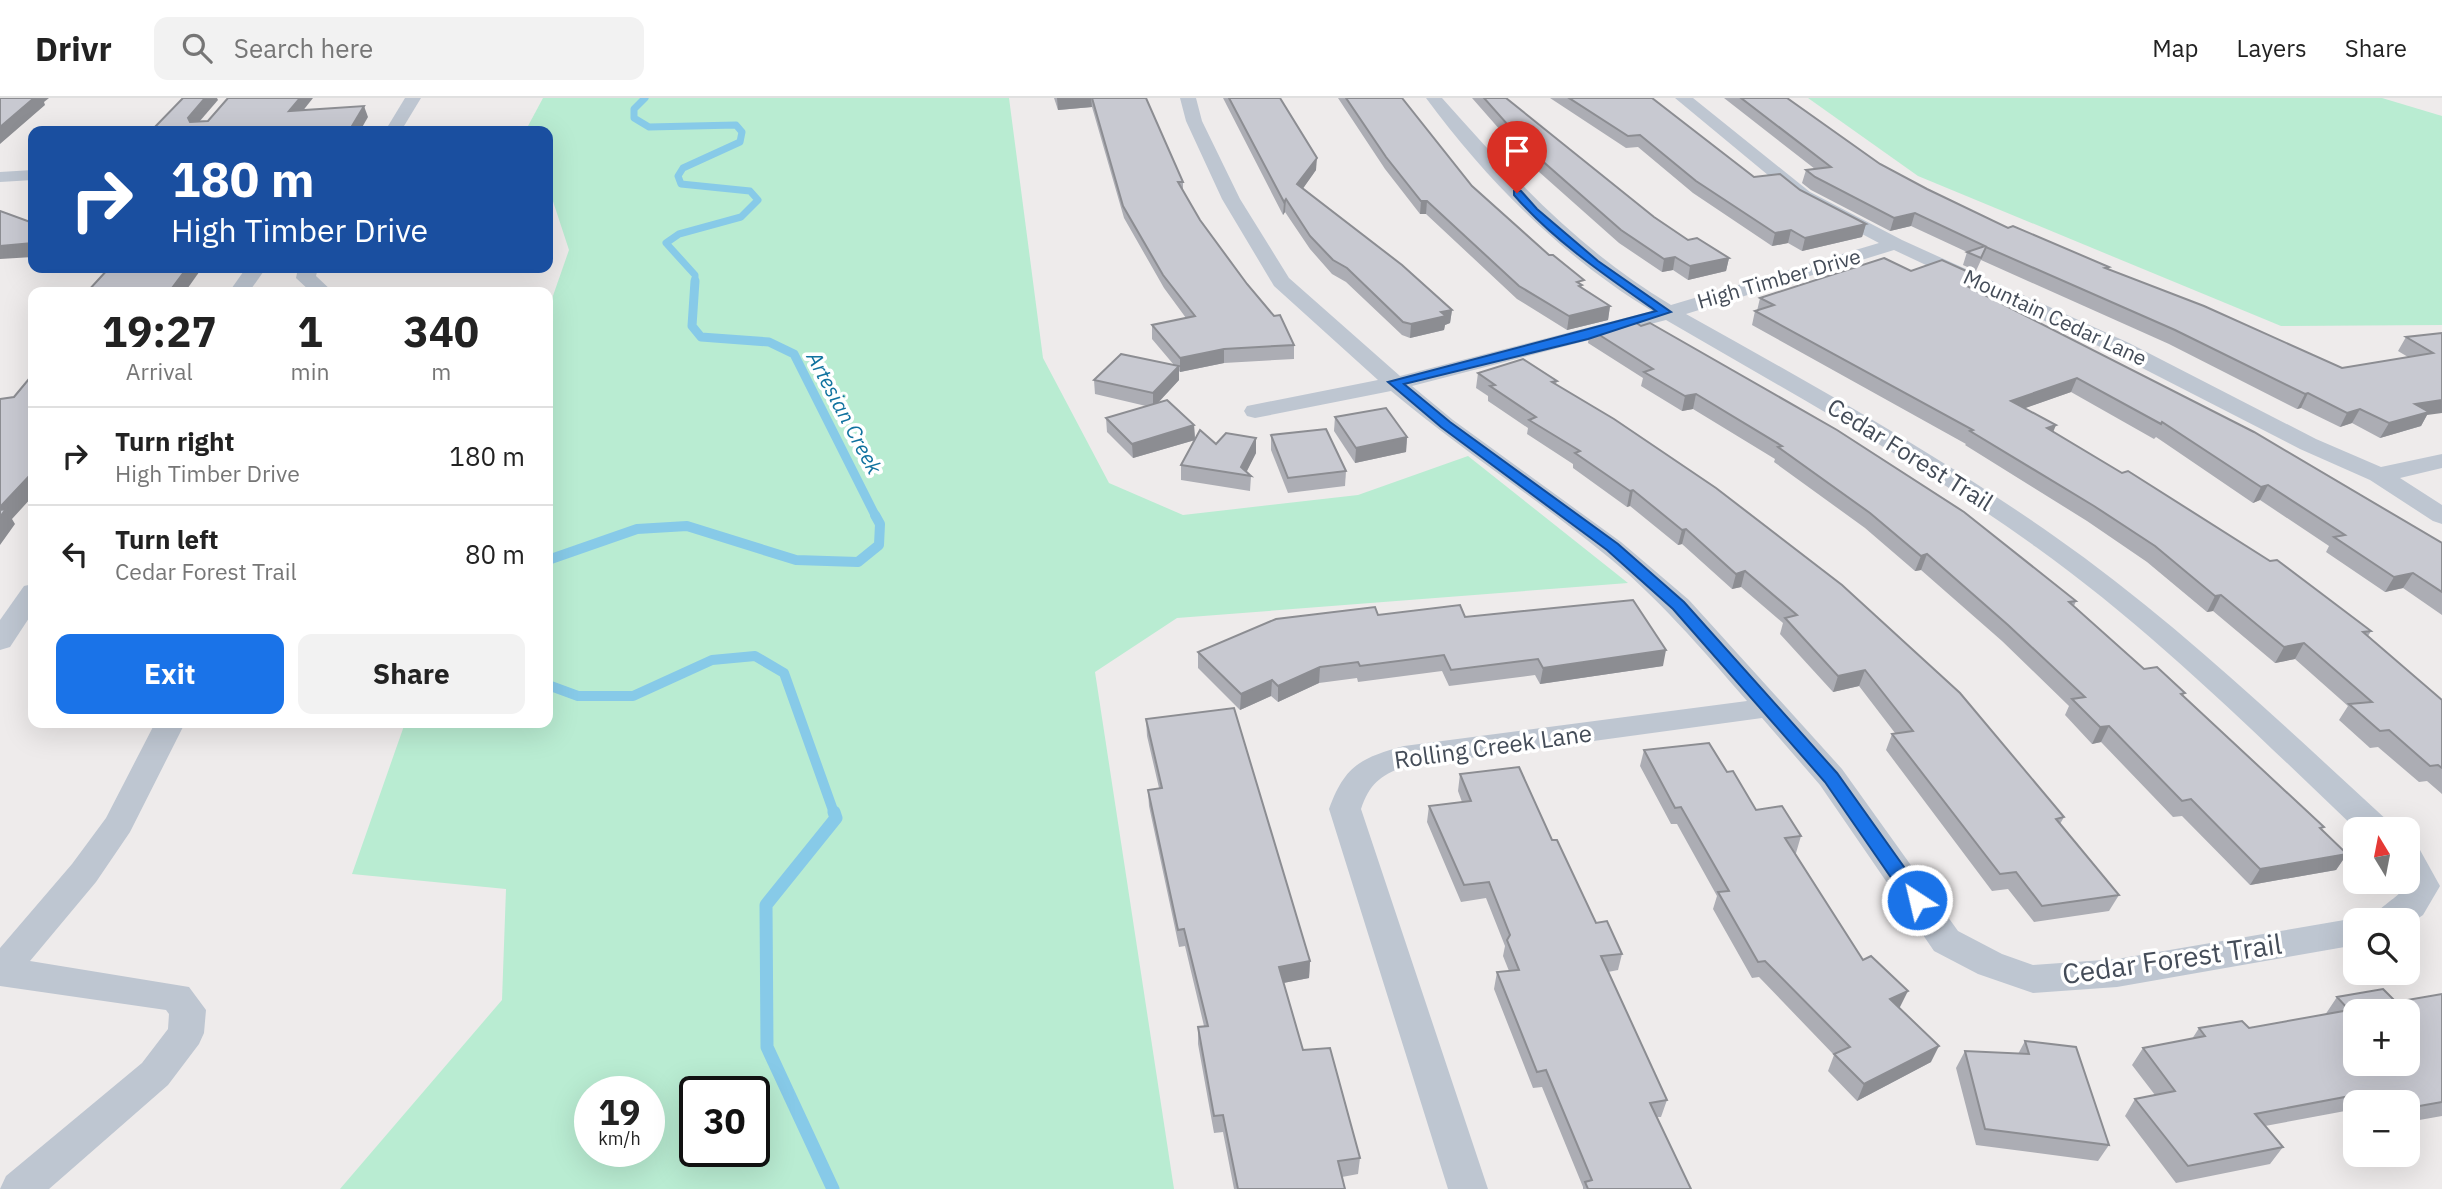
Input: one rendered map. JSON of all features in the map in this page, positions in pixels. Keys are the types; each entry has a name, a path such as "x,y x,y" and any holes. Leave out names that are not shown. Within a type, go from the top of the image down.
{"street":[{"path":"396,126 413,98"},
{"name":"Cedar Forest Trail","path":"1188,98 1194,121 1231,199 1281,282 1445,425 1612,547 1679,606 1771,706 1831,777 1946,941 1990,964 2033,978 2117,973 2343,933"},
{"name":"Cedar Forest Trail","path":"1434,98 1534,212 1594,263 1665,312 1897,444 1997,508 2091,574 2208,672 2364,817"},
{"name":"Mountain Cedar Lane","path":"1683,98 1749,155 1804,196 1895,244 2121,348 2308,444 2379,475 2442,516"},
{"path":"0,177 28,175"},
{"name":"High Timber Drive","path":"1255,411 1394,382 1584,336 1895,244"},
{"path":"307,273 306,278 317,287"},
{"path":"2379,475 2442,461"},
{"path":"0,641 28,599"},
{"name":"Rolling Creek Lane","path":"1468,1189 1345,809 1353,782 1372,766 1404,757 1719,716 1771,706"},
{"path":"1,971 85,873 118,824 167,728"},
{"path":"2409,908 2419,894"},
{"path":"1,971 176,997 188,1010 186,1033 155,1074 20,1189"}],"green space":[{"path":"543,98 1009,98 1043,358 1109,483 1183,515 1358,495 1468,456 1628,583 1177,618 1095,672 1174,1189 340,1189 502,1000 506,889 352,874 403,728 553,728 553,296 569,250 553,201 553,126 528,126"},
{"path":"1808,98 2382,98 2442,116 2442,325 2281,326 1918,176"}],"building":[{"path":"0,98 34,98 0,127"},
{"path":"183,98 205,98 188,118 190,122 208,121 228,98 300,98 289,111 364,106 352,126 156,126"},
{"path":"1092,98 1146,98 1183,182 1178,182 1200,220 1247,284 1274,316 1280,315 1294,345 1224,349 1180,358 1152,325 1195,316 1163,275 1123,206"},
{"path":"1229,98 1280,98 1317,158 1297,184 1402,265 1452,310 1441,312 1446,316 1411,324 1403,322 1347,268 1333,260 1310,236 1286,199 1284,202"},
{"path":"1346,98 1402,98 1472,186 1549,255 1553,255 1584,280 1577,282 1582,285 1579,286 1610,306 1569,316 1519,286 1427,201 1421,201 1386,157"},
{"path":"1484,98 1506,98 1654,217 1688,240 1697,238 1729,258 1690,266 1675,257 1664,259 1621,230 1531,151"},
{"path":"1569,98 1652,98 1754,177 1780,174 1800,190 1866,224 1805,238 1791,230 1775,233 1696,181 1640,135 1628,136"},
{"path":"1741,98 1787,98 1880,164 1927,189 2008,228 2013,226 2109,267 2105,268 2204,306 2342,368 2433,353 2406,337 2442,333 2442,400 2415,404 2429,412 2389,423 2360,409 2347,413 2175,330 1986,247 1981,258 1967,252 1985,246 1915,213 1894,218 1815,177 1806,170 1831,167"},
{"path":"0,211 28,221 28,243 0,246"},
{"path":"1884,258 1911,271 1942,260 1973,274 1967,286 2254,432 2442,543 2442,592 2413,573 2394,577 2334,537 2345,535 2268,485 2261,487 2162,422 2161,424 2077,378 2011,401 2056,425 2047,428 2122,473 2128,471 2270,561 2277,560 2371,631 2363,632 2442,700 2442,768 2438,765 2430,766 2389,730 2380,731 2349,704 2372,702 2304,643 2284,647 2221,595 2215,596 2155,546 2094,506 1970,431 1973,430 1755,311 1774,305 1760,298"},
{"path":"104,273 183,273 173,287 92,287"},
{"path":"1630,319 1641,326 1650,323 1837,430 1964,512 2076,601 2069,602 2144,669 2157,667 2185,693 2181,694 2324,827 2320,828 2343,850 2343,855 2260,869 2191,799 2182,801 2109,726 2100,727 2072,699 2085,697 1927,554 1921,556 1870,513 1778,447 1782,446 1696,394 1685,396 1644,372 1653,369 1590,329"},
{"path":"1121,354 1179,366 1153,393 1094,380"},
{"path":"1523,359 1557,381 1552,382 1614,419 1716,488 1842,585 1960,693 2064,817 2056,819 2119,895 2042,906 2016,872 2000,874 1892,734 1913,731 1865,670 1838,676 1785,618 1797,615 1745,571 1736,574 1686,529 1682,530 1633,490 1630,491 1575,453 1580,451 1529,420 1536,417 1490,386 1495,385 1478,373"},
{"path":"28,380 28,477 0,507 0,399 14,397"},
{"path":"1167,400 1194,425 1132,444 1106,418"},
{"path":"1386,408 1407,437 1356,448 1335,417"},
{"path":"1326,429 1346,471 1288,478 1271,435"},
{"path":"1200,430 1216,444 1226,433 1256,438 1241,467 1251,476 1181,465"},
{"path":"1633,600 1666,650 1543,668 1538,659 1451,670 1444,655 1360,666 1358,662 1320,667 1278,686 1272,680 1241,694 1198,652 1276,619 1375,607 1378,615 1460,605 1465,617"},
{"path":"1234,708 1310,961 1279,967 1303,1050 1330,1048 1360,1158 1338,1161 1345,1189 1238,1189 1223,1115 1214,1116 1198,1027 1208,1026 1184,929 1178,930 1148,790 1162,788 1146,719"},
{"path":"1709,743 1727,772 1733,771 1756,810 1782,806 1801,836 1785,838 1863,960 1871,956 1908,991 1890,999 1939,1046 1864,1084 1834,1054 1850,1047 1765,961 1758,962 1718,892 1729,891 1681,807 1675,808 1644,750"},
{"path":"1519,767 1552,840 1557,840 1596,923 1607,921 1622,954 1601,956 1667,1100 1650,1103 1691,1189 1588,1189 1585,1182 1592,1180 1546,1070 1537,1072 1497,972 1519,970 1507,940 1510,935 1489,882 1464,885 1429,806 1471,801 1460,774"},
{"path":"2383,989 2393,999 2343,999 2343,1004 2337,997"},
{"path":"2442,994 2442,1102 2420,1106 2420,1090 2343,1090 2343,1097 2255,1114 2283,1147 2188,1166 2135,1099 2175,1091 2143,1048 2205,1036 2199,1028 2242,1021 2249,1028 2343,1011 2343,1076 2420,1076 2420,999 2413,999"},
{"path":"2025,1041 2076,1047 2109,1145 1985,1129 1965,1051 2029,1054"}],"waterway":[{"name":"Artesian Creek","path":"645,98 634,109 634,118 649,127 736,125 742,132 740,142 683,168 678,176 681,184 750,191 758,200 741,217 679,234 666,243 695,275 695,281"},
{"name":"Artesian Creek","path":"695,281 692,326 701,337 769,342 794,354 876,517"},
{"name":"Artesian Creek","path":"553,558 637,529 687,526 796,560 858,562 879,545 880,524 875,515"},
{"name":"Artesian Creek","path":"553,687 578,696 633,696 712,660 755,656 784,673 834,813"},
{"name":"Artesian Creek","path":"833,1189 767,1047 766,905 836,818 834,812"}],"route":[{"path":"1517,193 1534,212 1594,263 1665,312 1584,336 1394,382 1445,425 1612,547 1679,606 1771,706 1831,777 1917,900"}]}
